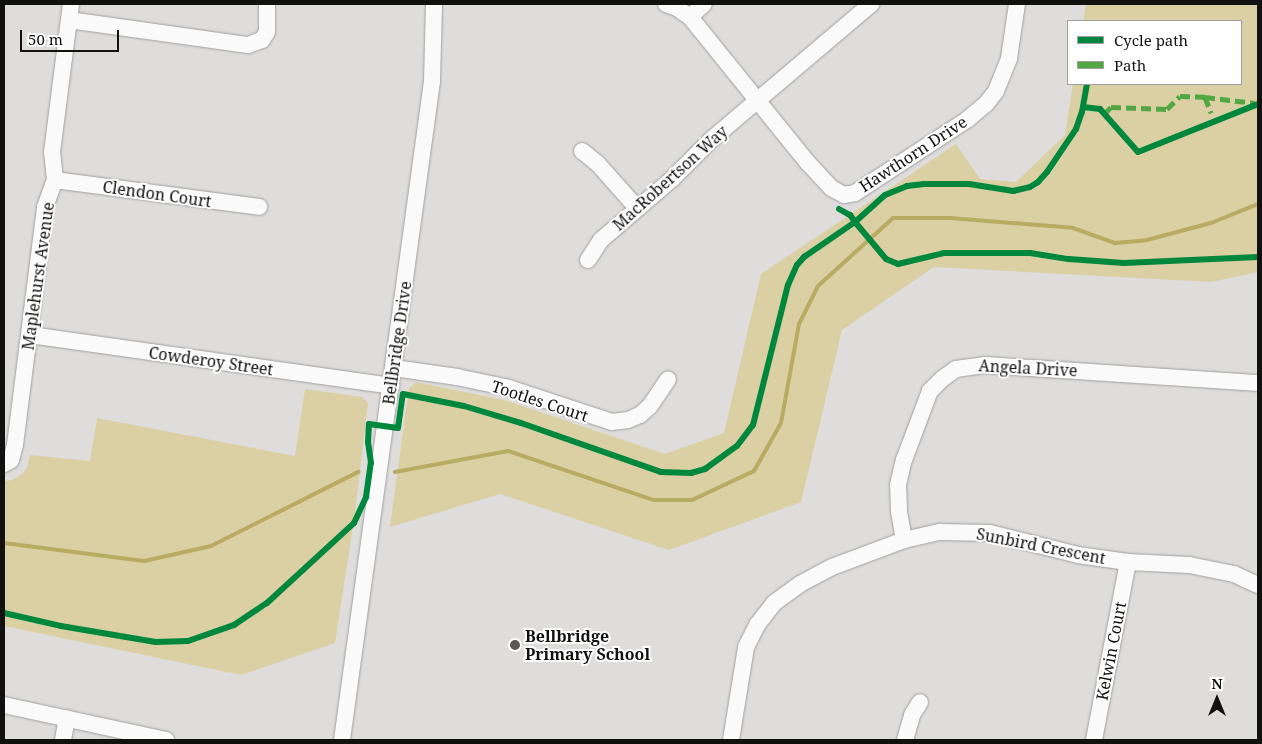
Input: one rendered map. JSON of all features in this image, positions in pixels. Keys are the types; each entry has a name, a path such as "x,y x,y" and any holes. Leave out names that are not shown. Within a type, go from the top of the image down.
{"street":[{"name":"Maplehurst Avenue","path":"7,462 15,445 45,207 55,180 52,152 70,4"},
{"path":"68,20 248,46 268,45 267,4"},
{"name":"Bellbridge Drive","path":"342,740 432,81 434,4"},
{"name":"Hawthorn Drive","path":"666,4 677,8 690,17 831,188 839,194 850,195 968,119 986,104 1003,76 1009,58 1016,4"},
{"path":"690,17 704,4"},
{"name":"MacRobertson Way","path":"588,260 601,240 757,100 871,4"},
{"path":"582,151 598,164 637,208"},
{"name":"Clendon Court","path":"55,180 259,207"},
{"name":"Cowderoy Street","path":"30,335 391,386"},
{"name":"Angela Drive","path":"904,540 899,511 898,485 904,460 930,391 942,378 956,369 986,365 1258,383"},
{"name":"Tootles Court","path":"394,368 457,377 509,388 612,422 628,420 640,415 650,406 668,379"},
{"name":"Sunbird Crescent","path":"731,740 746,647 757,625 774,603 800,584 832,567 904,540 940,532 990,533 1078,555 1128,562 1207,569 1234,574 1258,585"},
{"name":"Kelwin Court","path":"1094,740 1128,562"},
{"path":"905,740 912,715 920,702"},
{"path":"4,705 166,740"},
{"path":"63,740 67,718"}],"shaded area":[{"path":"1086,4 1258,4 1258,272 1211,282 934,267 842,330 801,502 669,550 500,494 390,527 409,388 416,382 504,400 665,454 724,433 761,274 956,144 980,179 1016,182 1065,135 1073,85 1242,85 1242,20 1083,20"},
{"path":"305,389 362,397 368,403 355,513 335,643 241,675 4,626 4,481 12,480 22,474 27,468 30,455 90,461 97,418 295,456"}],"waterway":[{"path":"395,472 508,451 654,500 692,500 754,471 781,423 799,324 818,286 893,218 950,218 1073,228 1115,243 1147,240 1211,223 1258,204"},
{"path":"4,543 144,561 211,546 358,472"}],"marked path":[{"path":"1104,114 1111,107 1167,109 1180,96 1205,97 1211,113"},
{"path":"1205,97 1255,103"}],"cycle path":[{"path":"839,209 850,215 855,222 885,195 907,186 924,184 969,184 1013,191 1030,187 1038,182 1047,172 1076,129 1082,112 1087,85"},
{"path":"1083,107 1100,109 1138,152 1258,104"},
{"path":"4,613 61,626 156,642 188,641 234,625 267,603 354,523 366,497 371,463 368,442 369,424 398,428 403,394 464,406 521,423 661,472 691,473 705,469 737,446 753,425 788,285 797,265 804,257 855,222 886,259 898,264 944,253 1030,253 1069,259 1124,263 1258,257"}],"place":[{"name":"Bellbridge Primary School","path":"515,645"}]}
